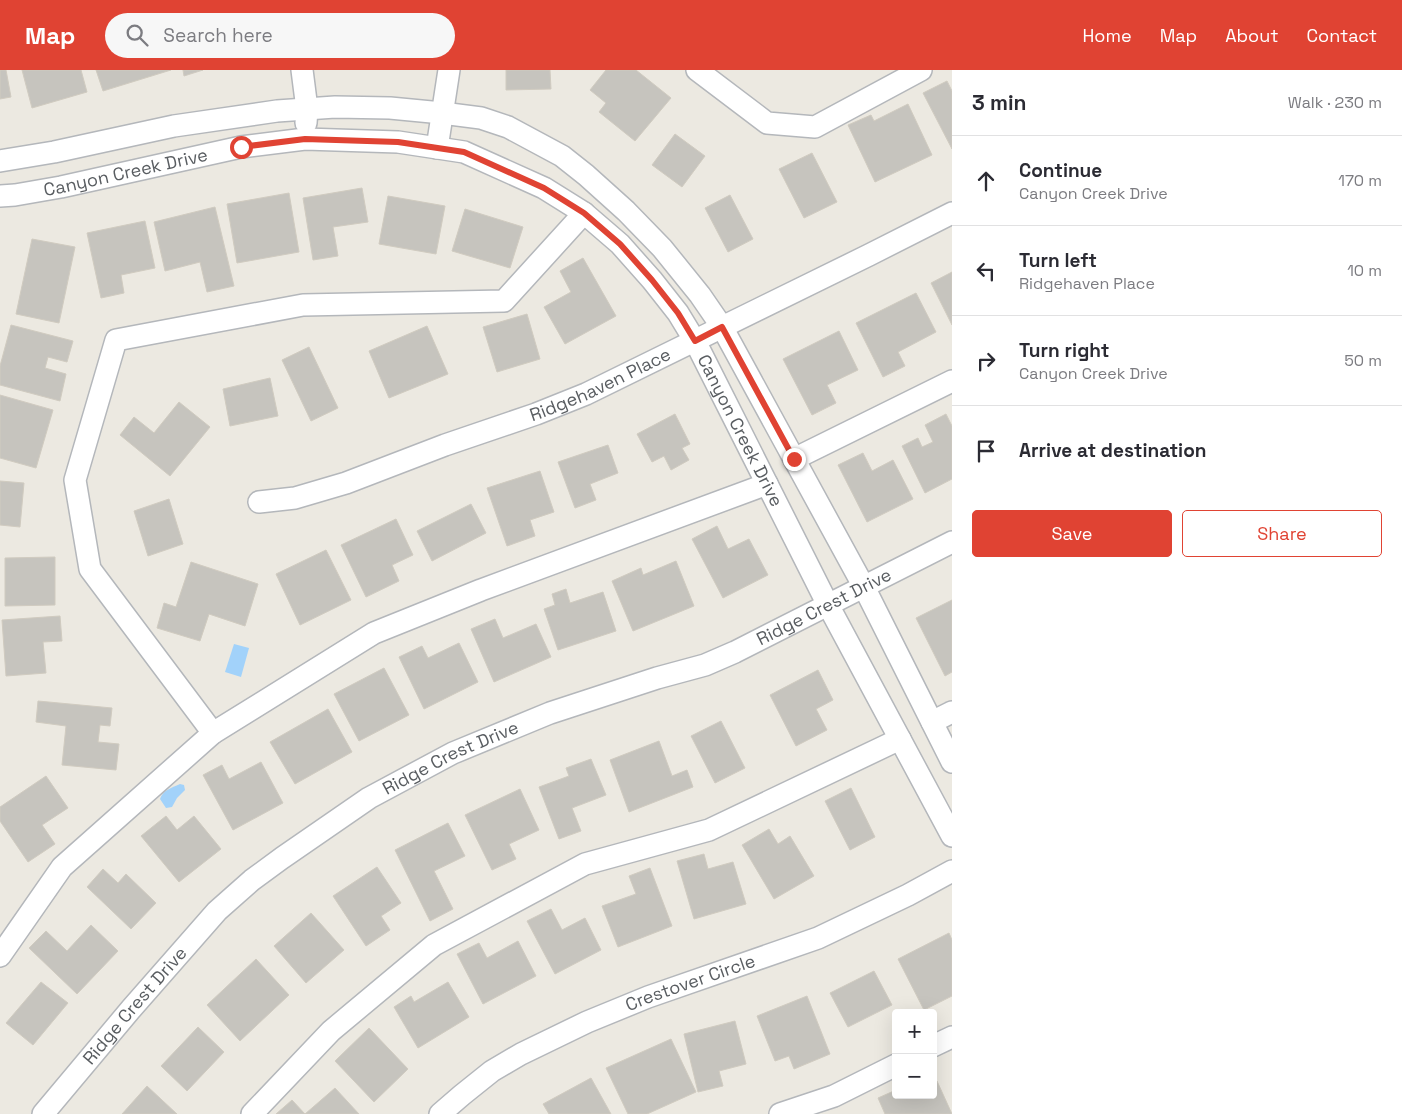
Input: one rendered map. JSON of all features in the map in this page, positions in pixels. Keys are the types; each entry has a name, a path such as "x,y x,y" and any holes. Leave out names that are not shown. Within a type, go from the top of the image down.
{"street":[{"path":"302,70 307,109 305,139"},
{"path":"437,148 450,70"},
{"path":"697,70 767,123 815,127 921,70"},
{"name":"Canyon Creek Drive","path":"0,161 54,152 174,126 277,111 334,107 390,108 481,118 508,127 562,156 586,175 662,248 700,295 722,327 864,587 952,762"},
{"name":"Canyon Creek Drive","path":"0,196 61,187 241,147 305,139 398,142 464,152 544,188 584,213 620,244 652,280 678,313 695,341 828,605 952,836"},
{"path":"213,733 90,569 75,480 116,340 303,306 504,302 584,213"},
{"name":"Ridgehaven Place","path":"259,502 295,498 346,484 445,445 536,414 586,394 952,213"},
{"path":"794,459 952,381"},
{"path":"0,956 62,867 213,733 374,633 481,590 768,484"},
{"name":"Ridge Crest Drive","path":"43,1114 130,1009 217,911 252,880 369,798 452,753 550,713 657,678 705,665 735,652 952,542"},
{"path":"932,722 952,712"},
{"path":"252,1114 331,1031 434,945 585,864 709,830 900,739"},
{"name":"Crestover Circle","path":"440,1114 492,1072 521,1054 587,1022 648,997 818,938 908,895 952,871"},
{"path":"937,1044 952,1037"},
{"path":"780,1114 834,1096 892,1067"}],"water":[{"path":"234,644 249,648 241,677 225,672"},
{"path":"180,784 184,785 185,790 172,807 166,808 160,799 161,796"}],"building":[{"path":"0,70 6,70 11,97 0,99"},
{"path":"22,70 81,70 87,92 32,108"},
{"path":"96,70 171,70 103,91"},
{"path":"183,70 203,70 184,76"},
{"path":"506,70 550,70 551,89 506,90"},
{"path":"606,70 636,70 671,98 635,141 599,112 606,103 590,90"},
{"path":"947,81 952,91 952,149 923,93"},
{"path":"908,104 932,155 875,182 848,125 871,115 874,121"},
{"path":"675,134 705,156 682,187 652,165"},
{"path":"812,153 837,202 804,218 779,169"},
{"path":"362,188 368,222 333,227 338,256 313,260 303,198"},
{"path":"289,193 299,252 237,263 227,204"},
{"path":"730,195 753,239 728,252 705,208"},
{"path":"388,196 445,206 436,254 379,244"},
{"path":"215,207 234,286 207,292 200,262 165,271 154,222"},
{"path":"465,209 523,227 510,268 452,251"},
{"path":"145,221 155,268 121,275 124,293 101,298 87,233"},
{"path":"32,239 75,247 59,323 16,314"},
{"path":"583,258 616,316 565,344 544,307 571,292 560,271"},
{"path":"952,272 952,325 931,283"},
{"path":"916,293 936,332 898,352 905,366 883,377 856,323"},
{"path":"527,314 540,359 497,372 483,327"},
{"path":"11,325 73,341 67,362 48,357 45,368 66,374 60,401 0,385 0,366"},
{"path":"427,326 448,374 389,398 369,351"},
{"path":"839,331 858,370 827,385 836,403 812,415 783,359"},
{"path":"309,347 338,408 311,421 282,360"},
{"path":"270,378 278,416 230,426 223,389"},
{"path":"0,395 53,410 36,468 0,458"},
{"path":"179,402 210,427 170,476 120,435 134,417 154,433"},
{"path":"675,414 690,444 682,448 689,460 671,470 664,456 652,462 637,434"},
{"path":"946,414 952,426 952,479 925,493 902,446 918,438 922,447 933,442 925,425"},
{"path":"608,445 618,473 590,484 596,500 575,508 558,462"},
{"path":"863,453 872,471 893,460 913,499 867,522 838,465"},
{"path":"540,471 554,512 530,520 535,536 507,546 487,488"},
{"path":"0,481 24,483 20,527 0,525"},
{"path":"169,499 183,544 148,556 134,511"},
{"path":"471,504 486,533 432,561 417,531"},
{"path":"396,519 413,555 392,565 399,581 366,597 341,545"},
{"path":"717,526 728,549 749,539 768,575 723,598 692,539"},
{"path":"326,550 351,600 300,625 276,574"},
{"path":"55,557 55,605 5,606 5,558"},
{"path":"676,561 694,606 633,631 612,581 641,568 643,575"},
{"path":"191,562 258,584 245,626 209,614 200,641 157,628 164,603 176,607"},
{"path":"566,589 570,603 603,592 616,631 558,650 544,609 555,605 552,594"},
{"path":"952,600 952,672 945,676 916,618"},
{"path":"60,616 62,641 43,642 46,673 6,676 2,620"},
{"path":"495,619 503,638 536,624 551,657 494,682 471,629"},
{"path":"459,643 478,682 424,709 399,657 422,646 428,658"},
{"path":"384,668 409,715 359,741 334,694"},
{"path":"818,670 833,700 816,709 827,730 796,746 770,695"},
{"path":"38,701 112,708 110,726 100,725 98,742 119,744 116,770 62,765 66,726 36,722"},
{"path":"328,709 352,752 295,784 270,742"},
{"path":"721,721 745,768 715,783 691,736"},
{"path":"659,741 672,776 687,770 693,787 629,812 610,760"},
{"path":"591,759 606,795 572,808 581,831 559,839 539,787 569,776 566,768"},
{"path":"261,762 283,803 233,830 203,775 222,765 229,779"},
{"path":"46,776 68,808 42,825 55,844 28,862 0,821 0,807"},
{"path":"851,788 875,837 850,850 825,801"},
{"path":"520,789 539,830 509,844 516,859 492,870 465,815"},
{"path":"166,816 177,830 194,816 221,849 179,882 141,836"},
{"path":"448,823 465,856 434,871 453,909 430,921 395,850"},
{"path":"769,829 778,844 790,836 814,876 774,899 742,845"},
{"path":"704,854 708,869 733,862 746,904 694,919 677,861"},
{"path":"377,867 401,903 381,916 390,930 366,946 333,896"},
{"path":"650,868 672,926 618,947 602,906 636,894 629,876"},
{"path":"103,869 118,883 126,874 156,903 131,929 87,887"},
{"path":"551,909 562,930 585,918 601,950 555,974 527,921"},
{"path":"311,913 344,950 306,983 274,946"},
{"path":"91,925 118,951 77,994 29,948 46,931 67,951"},
{"path":"949,933 952,940 952,996 923,1009 898,959"},
{"path":"518,941 536,976 483,1004 457,954 479,943 487,958"},
{"path":"256,959 289,995 240,1041 207,1005"},
{"path":"874,971 892,1005 848,1027 830,993"},
{"path":"41,982 68,1003 33,1045 6,1023"},
{"path":"448,982 469,1017 418,1048 394,1007 411,996 414,1002"},
{"path":"807,996 830,1054 794,1069 789,1056 775,1061 757,1016"},
{"path":"735,1021 746,1064 719,1071 723,1086 698,1092 684,1034"},
{"path":"198,1027 224,1052 187,1091 161,1066"},
{"path":"369,1028 408,1069 374,1102 335,1061"},
{"path":"671,1039 696,1092 647,1114 628,1114 606,1068"},
{"path":"591,1078 611,1114 549,1114 543,1104"},
{"path":"937,1081 952,1114 885,1114 878,1098 892,1092 892,1099 937,1099"},
{"path":"147,1086 177,1114 122,1114"},
{"path":"335,1088 359,1114 305,1114"},
{"path":"292,1100 305,1114 276,1114"}],"route":[{"path":"241,147 305,139 398,142 464,152 544,188 584,213 620,244 678,313 695,341 722,327 794,459"}]}
